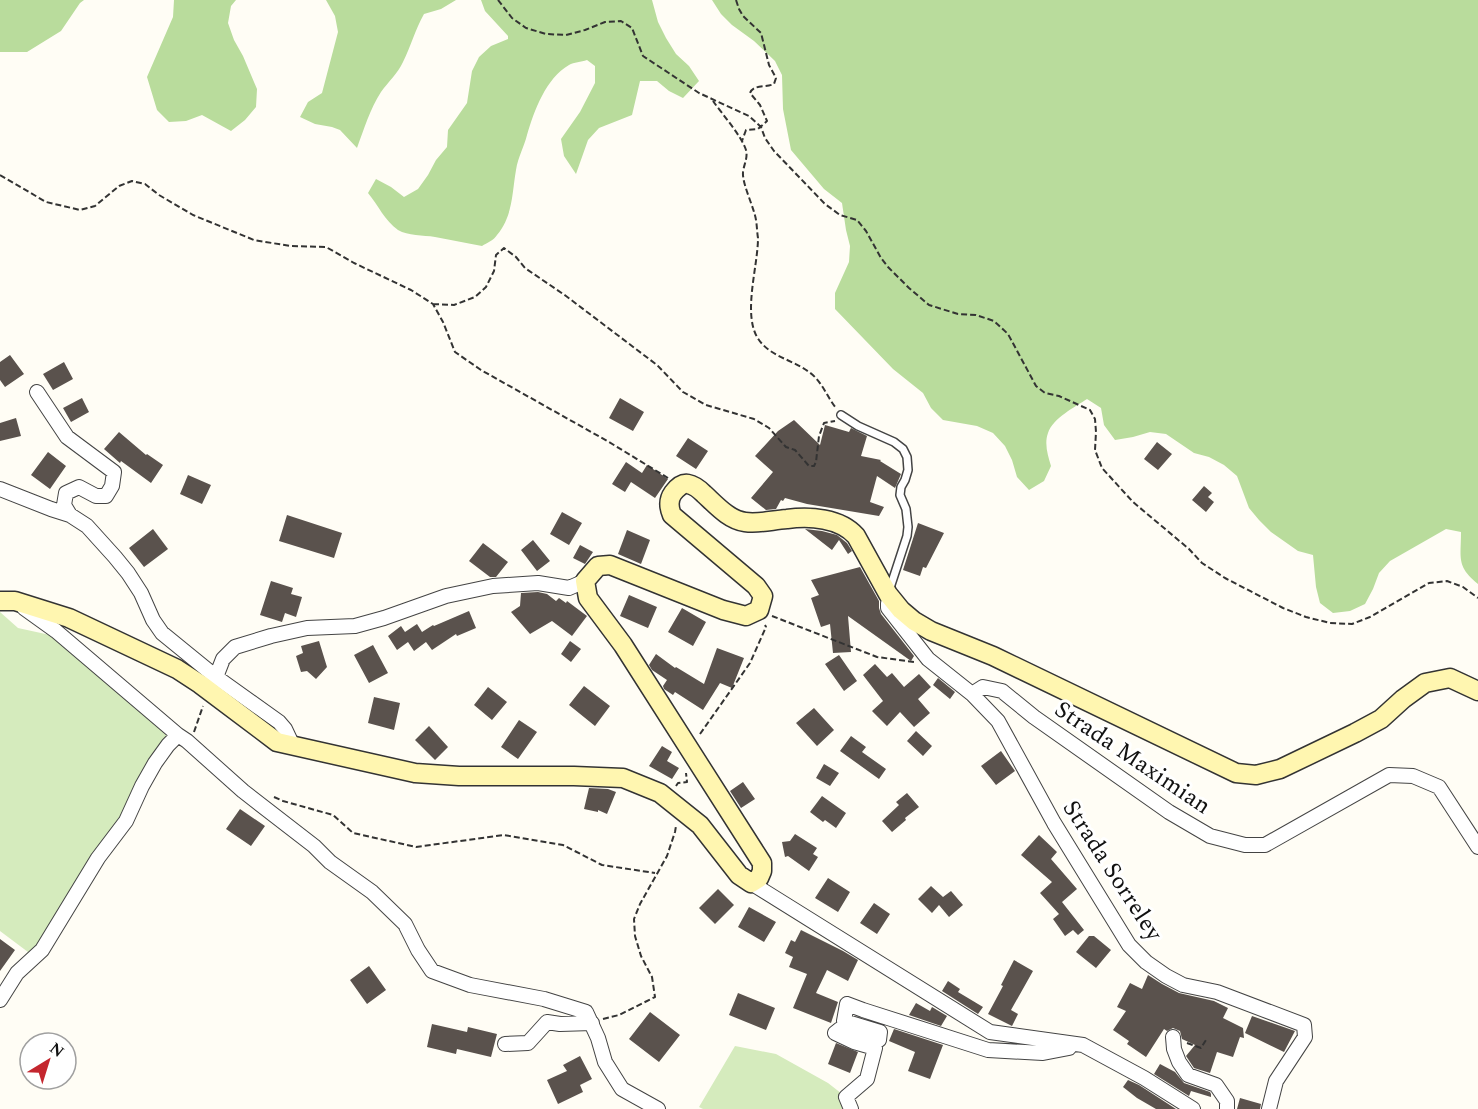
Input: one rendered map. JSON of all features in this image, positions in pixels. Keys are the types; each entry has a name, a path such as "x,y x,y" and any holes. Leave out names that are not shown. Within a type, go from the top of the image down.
{"street":[{"path":"37,392 67,437 114,472 112,486 106,496 96,496 79,487 66,493 64,505 70,515"},
{"path":"214,685 223,659 235,647 307,628 355,626 446,596 493,586 538,584 569,588 585,581 598,566 610,565 723,610 746,616 759,610 763,596 756,586 672,515 669,508 671,495 681,485 689,484 697,488 729,516 742,522 762,523 814,518 843,525 856,536 888,594 914,621 931,631 993,656 1236,773 1256,775 1280,769 1381,719 1425,683 1450,678 1478,691"},
{"path":"0,489 70,515 87,526 128,573 162,633 214,685 277,742 415,773 459,777 623,778 660,793 700,825 740,875 751,883 990,1032 1083,1045 1144,1078 1193,1109"},
{"path":"585,581 588,598 623,645 762,863 759,878 751,883"},
{"name":"Strada Sorreley","path":"888,594 888,608 928,659 972,694 998,722 1054,824 1129,945 1146,962 1183,985 1217,992 1304,1025 1305,1037 1276,1081 1269,1109"},
{"path":"7,601 69,618 214,685"},
{"path":"7,601 57,631 243,790 314,846 330,862 372,892 405,924 432,971 470,985 544,999 586,1012 598,1038 605,1062 622,1089 658,1109"},
{"name":"Strada Maximian","path":"972,694 983,687 1002,691 1034,717 1169,812 1210,836 1245,845 1265,845 1389,776 1413,776 1439,787 1478,847"},
{"path":"0,1000 17,973 42,950 98,858 126,821 155,763 168,745 182,738"},
{"path":"851,1109 846,1096 867,1079 875,1048 835,1034 840,1029 879,1040 880,1032 844,1021 847,1004 988,1050 1044,1053 1083,1045"},
{"path":"505,1044 528,1043 547,1022 592,1023"},
{"path":"1173,1037 1176,1056 1188,1075 1216,1085 1227,1101 1227,1109"}],"lane":[{"path":"841,415 858,426 894,442 903,449 907,457 908,470 900,491 906,509 907,536 888,594"}],"path":[{"path":"498,0 512,18 526,28 546,34 566,35 605,22 621,21 632,28 643,56 713,100 749,116 761,127 774,151 825,204 840,215 857,220 888,267 909,288 929,305 958,314 976,315 994,321 1008,334 1036,386 1045,393 1059,396 1090,410 1095,419 1095,450 1102,468 1133,502 1202,562 1225,578 1283,608 1329,623 1352,624 1429,583 1447,581 1463,587 1478,598"},
{"path":"735,0 738,9 761,33 776,78 774,84 768,87 752,89 750,93 760,105 767,121 761,127 746,130 742,141"},
{"path":"433,304 454,304 475,297 486,287 494,271 496,255 504,248 525,268 657,365 683,392 706,405 754,419 769,428 786,447 795,450 809,466 813,466 816,462 819,436 824,423 837,420 841,415 828,399 818,380 809,371 774,355 756,336 751,307 758,240 756,219 743,173 747,152 742,141 713,100"},
{"path":"0,175 46,202 80,210 95,206 119,186 132,181 145,184 193,215 254,240 290,246 326,247 411,290 433,304 455,352 481,370 681,485"},
{"path":"759,610 877,657 918,663 928,659"},
{"path":"592,1023 619,1015 655,997 652,977 634,936 634,919 667,856 675,832 677,807 674,788 678,783 687,782 686,767 701,731 750,663 766,627 759,610"},
{"path":"182,738 195,731 214,685"},
{"path":"273,796 282,801 333,815 353,834 416,848 504,835 563,845 602,865 656,874"},
{"path":"1173,1037 1201,1048 1206,1040"}],"green space":[{"path":"0,0 84,0 61,31 27,52 0,52"},
{"path":"174,0 236,0 231,6 228,23 257,89 256,107 231,131 202,115 186,121 169,122 157,110 147,77 173,17"},
{"path":"326,0 456,0 441,9 424,14 401,66 374,105 357,148 340,130 315,124 300,117 308,102 322,93 338,32 335,16"},
{"path":"481,0 652,0 658,22 666,38 676,54 689,66 699,81 683,98 669,91 657,81 640,81 632,115 599,128 588,140 576,174 564,156 561,139 580,112 595,83 595,66 587,60 571,64 561,71 547,87 533,116 517,165 506,220 496,237 482,246 402,232 389,222 368,193 376,179 404,197 418,189 447,147 448,130 467,103 472,71 479,57 491,46 508,39 508,36 485,11"},
{"path":"712,0 1478,0 1478,584 1466,572 1461,561 1461,532 1446,529 1390,561 1379,573 1365,604 1350,611 1333,613 1320,603 1313,555 1298,551 1271,532 1259,520 1249,508 1237,476 1224,465 1209,457 1194,453 1166,434 1150,432 1115,440 1104,425 1101,408 1087,399 1065,413 1051,428 1046,446 1051,466 1044,481 1029,490 1017,477 1005,446 993,433 977,426 943,420 931,408 923,393 893,369 835,309 835,293 849,262 850,246 842,203 824,189 791,150 783,109 782,75 775,61 754,41 732,25"},
{"path":"0,612 18,628 50,635 166,732 166,737 145,768 124,820 32,955 0,931"},
{"path":"735,1046 776,1054 828,1083 846,1097 852,1109 703,1109 699,1107"}],"building":[{"path":"10,355 24,374 5,387 0,380 0,362"},
{"path":"64,362 73,379 53,390 43,374"},
{"path":"82,398 89,412 71,422 63,408"},
{"path":"620,398 644,412 633,431 609,418"},
{"path":"16,418 21,436 0,441 0,423"},
{"path":"794,420 820,445 825,425 849,432 851,428 867,436 861,456 881,460 901,474 895,488 877,476 870,502 884,507 879,516 785,498 781,500 776,509 766,510 751,498 773,472 755,456 778,431"},
{"path":"119,432 146,455 163,465 151,483 121,461 120,463 104,449"},
{"path":"688,438 708,451 696,469 676,456"},
{"path":"1157,442 1172,454 1158,470 1144,459"},
{"path":"48,452 66,466 50,489 31,475"},
{"path":"626,462 642,473 647,465 668,479 655,498 631,482 625,492 612,484"},
{"path":"188,475 211,485 202,504 180,494"},
{"path":"1204,486 1212,493 1208,497 1214,502 1206,512 1192,500"},
{"path":"562,512 582,523 569,545 550,534"},
{"path":"287,515 342,533 334,558 279,541"},
{"path":"918,523 944,533 920,576 903,570"},
{"path":"153,529 168,549 144,567 129,548"},
{"path":"805,529 837,535 847,543 852,551 848,554 839,540 832,550"},
{"path":"627,530 650,540 641,564 618,554"},
{"path":"533,540 550,561 537,571 521,550"},
{"path":"483,543 508,562 496,577 490,577 469,561"},
{"path":"580,545 593,552 585,564 573,558"},
{"path":"860,567 879,601 881,614 914,656 911,661 848,616 851,652 833,653 830,624 821,627 811,598 819,595 811,580"},
{"path":"271,581 293,588 291,594 302,597 296,617 285,613 282,622 260,615"},
{"path":"521,593 547,594 556,601 559,598 566,603 567,601 587,616 572,636 552,621 530,634 511,612 520,606"},
{"path":"629,595 657,607 648,628 620,616"},
{"path":"682,608 706,622 693,646 668,632"},
{"path":"469,611 476,628 457,636 456,634 432,650 426,642 414,651 408,642 397,650 388,636 401,626 405,632 417,624 422,632 433,625"},
{"path":"319,641 327,667 316,679 307,671 301,672 296,656 303,653 301,646"},
{"path":"570,641 581,649 571,662 561,654"},
{"path":"373,645 388,673 369,683 354,655"},
{"path":"717,648 744,658 732,688 720,683 703,710 675,692 673,695 664,689 663,686 667,680 652,670 649,665 656,654 675,668 704,684"},
{"path":"839,655 857,681 844,691 825,664"},
{"path":"875,664 887,677 892,673 904,687 919,674 931,687 918,699 930,713 914,727 900,712 887,726 872,711 883,701 863,675"},
{"path":"938,678 955,692 950,699 933,685"},
{"path":"584,686 610,706 595,726 569,705"},
{"path":"488,687 507,702 492,720 474,705"},
{"path":"374,697 400,703 394,730 368,723"},
{"path":"814,708 834,730 817,746 796,723"},
{"path":"519,720 537,732 518,759 501,747"},
{"path":"429,726 448,747 435,760 415,740"},
{"path":"916,731 932,746 923,756 907,741"},
{"path":"851,736 866,747 862,752 886,769 879,779 840,751"},
{"path":"662,746 672,752 667,761 679,768 672,779 649,766"},
{"path":"1001,751 1015,771 996,785 981,766"},
{"path":"824,764 839,773 830,786 816,778"},
{"path":"743,782 755,799 741,808 730,791"},
{"path":"589,788 616,792 607,814 598,810 598,812 584,809"},
{"path":"907,793 919,807 892,832 882,821 899,805 896,802"},
{"path":"822,796 846,813 836,828 810,812"},
{"path":"240,809 265,826 251,846 226,829"},
{"path":"795,834 817,848 813,854 818,857 809,871 788,856 785,857 782,842 790,841"},
{"path":"1039,835 1057,852 1051,859 1077,889 1062,902 1084,930 1078,935 1073,930 1065,936 1053,919 1059,914 1040,893 1052,882 1021,855"},
{"path":"828,878 850,892 838,912 815,898"},
{"path":"931,886 943,897 951,891 963,905 949,917 939,905 932,913 918,899"},
{"path":"718,889 734,905 715,924 699,908"},
{"path":"874,903 890,914 877,934 860,923"},
{"path":"749,907 776,922 764,942 738,927"},
{"path":"801,930 858,960 848,981 827,970 816,993 838,1002 831,1023 793,1008 807,974 789,967 793,957 785,953 791,940 795,942"},
{"path":"1089,936 1094,936 1111,950 1096,968 1076,952"},
{"path":"0,939 15,950 0,971"},
{"path":"1014,960 1033,971 1011,1010 1018,1014 1012,1026 988,1014"},
{"path":"369,966 386,990 367,1004 350,980"},
{"path":"1148,975 1179,993 1214,1001 1228,1008 1223,1018 1243,1028 1244,1038 1240,1037 1233,1057 1217,1052 1210,1073 1194,1068 1186,1056 1195,1045 1182,1039 1180,1031 1173,1028 1167,1031 1164,1029 1146,1057 1127,1044 1129,1041 1113,1030 1126,1011 1117,1007 1130,983 1142,989"},
{"path":"948,981 960,989 958,992 983,1007 978,1014 942,991"},
{"path":"738,993 775,1008 766,1030 729,1015"},
{"path":"916,1003 930,1011 932,1007 947,1016 941,1026 909,1015"},
{"path":"650,1012 680,1035 659,1062 629,1039"},
{"path":"1252,1016 1295,1031 1284,1052 1245,1033"},
{"path":"432,1024 467,1032 468,1027 497,1034 491,1057 457,1049 456,1054 427,1047"},
{"path":"894,1029 943,1045 930,1079 908,1071 915,1052 889,1041"},
{"path":"836,1043 858,1052 850,1073 828,1064"},
{"path":"580,1056 592,1079 580,1085 583,1092 558,1104 547,1080 567,1071 563,1065"},
{"path":"1160,1064 1175,1072 1184,1083 1210,1092 1211,1097 1191,1091 1189,1096 1154,1074"},
{"path":"1128,1080 1176,1109 1156,1109 1137,1098 1123,1087"},
{"path":"1240,1098 1261,1104 1260,1109 1237,1109"}]}
